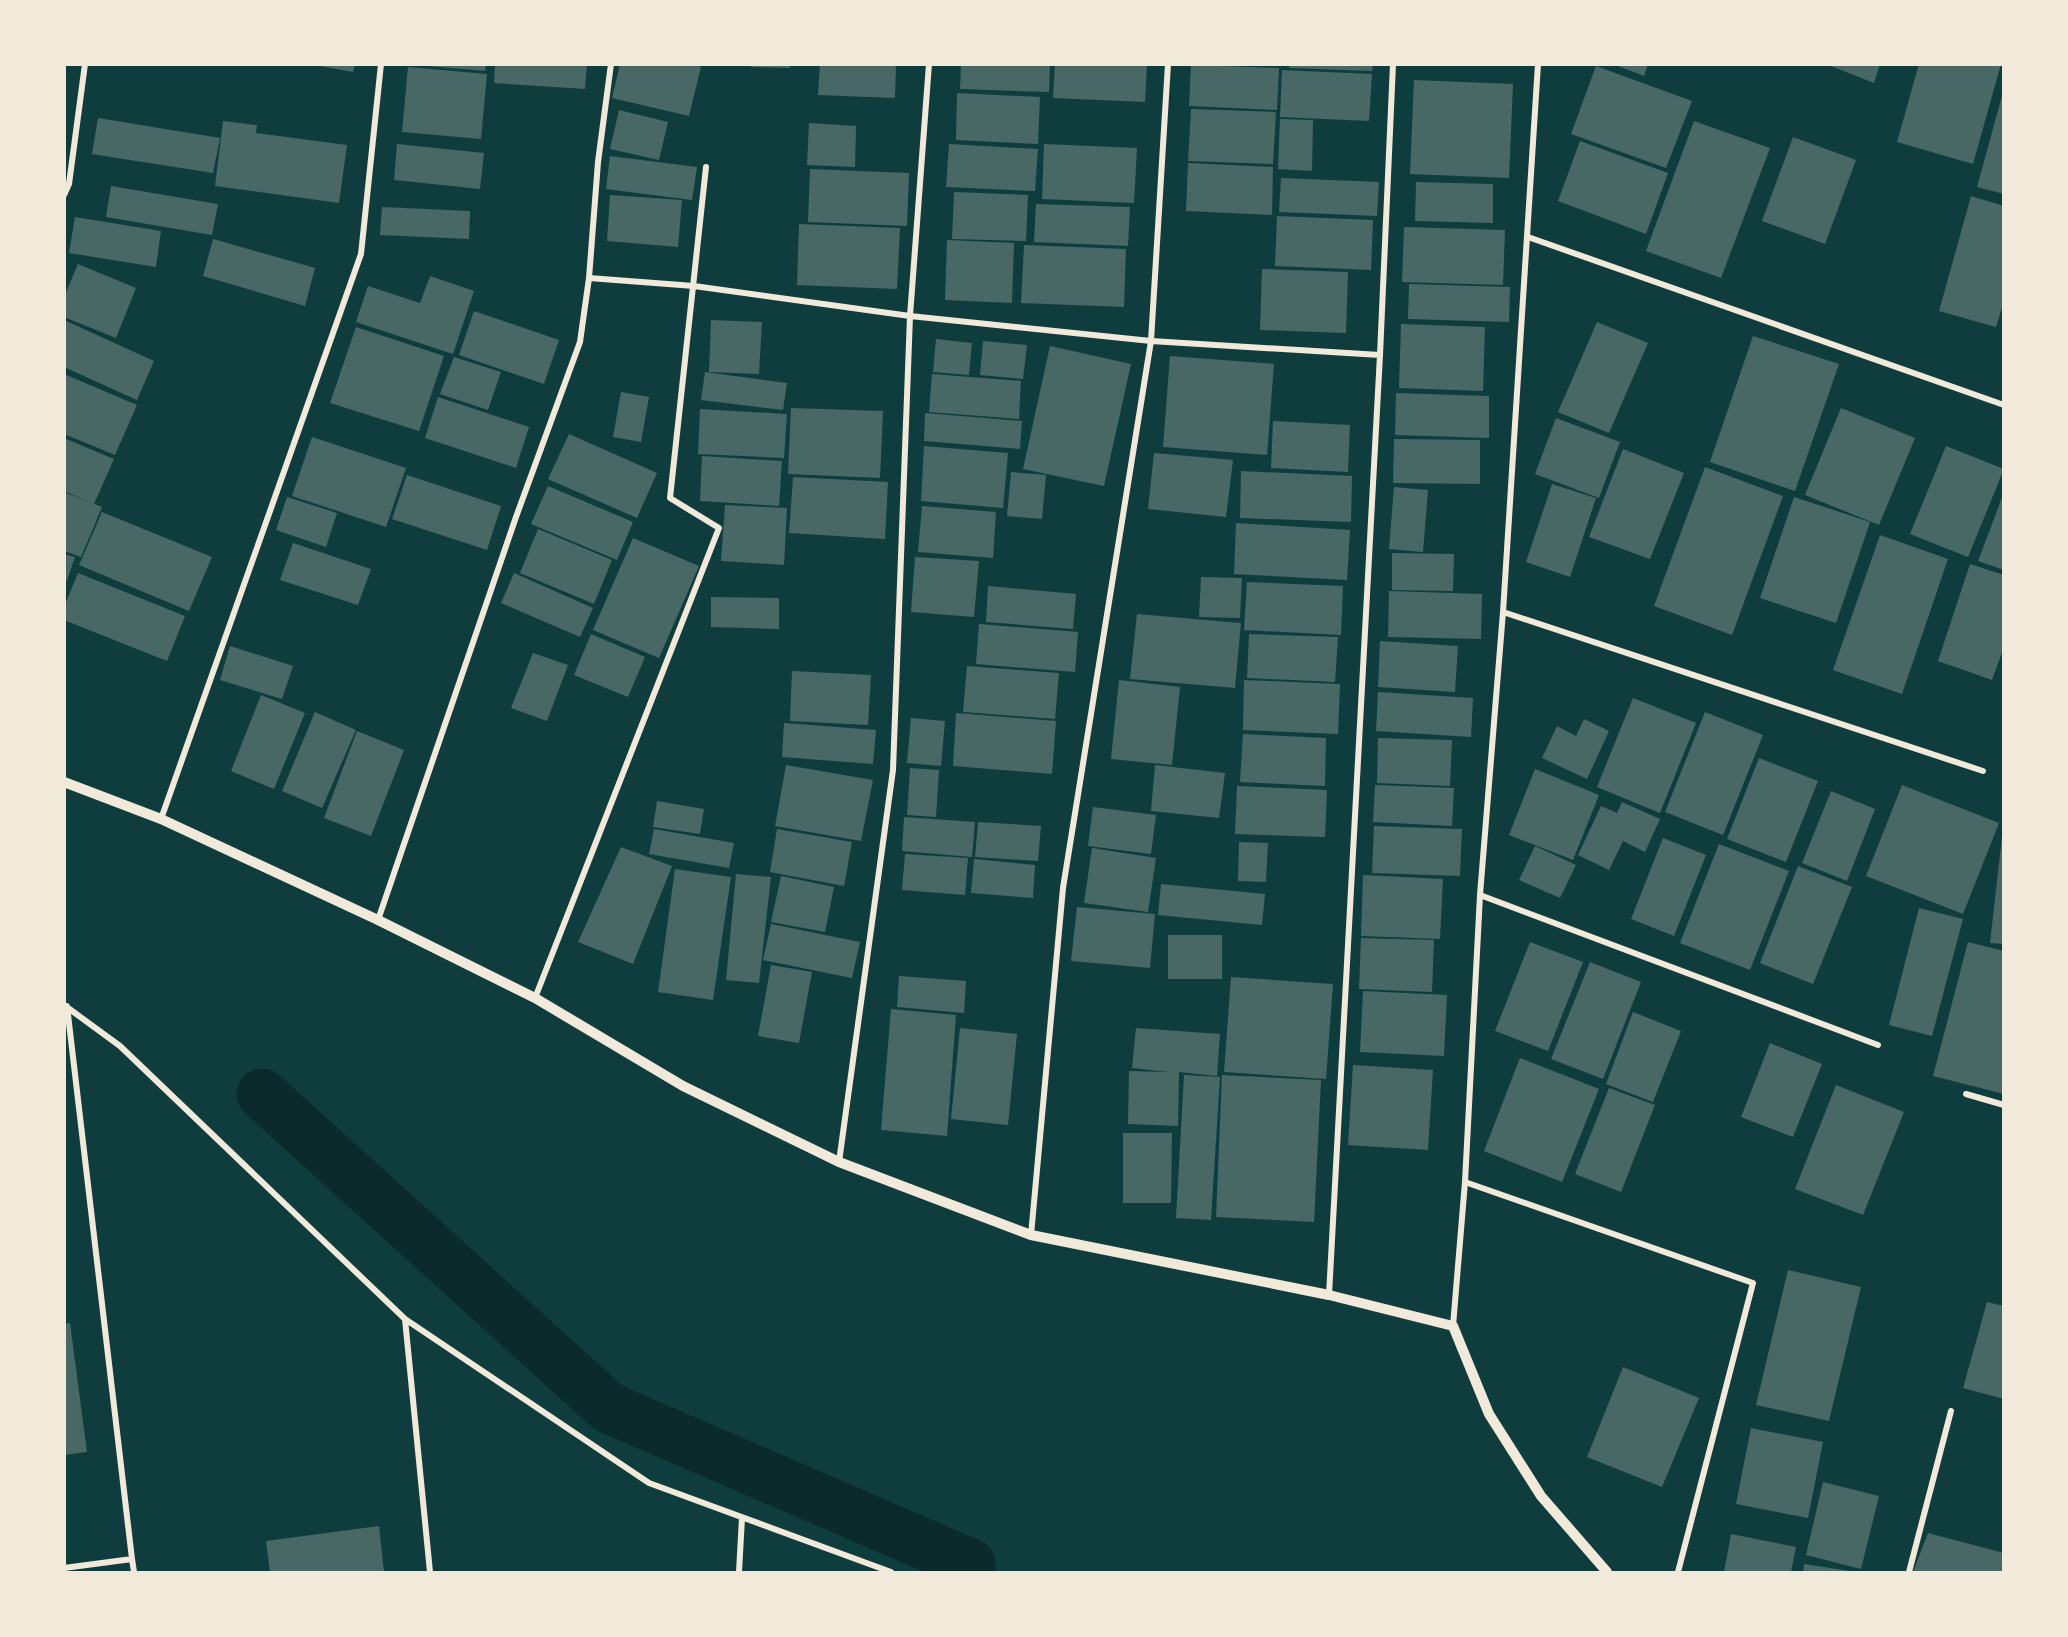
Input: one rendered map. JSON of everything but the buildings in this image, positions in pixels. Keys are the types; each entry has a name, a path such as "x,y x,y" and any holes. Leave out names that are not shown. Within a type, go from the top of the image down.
{"street":[{"path":"64,195 69,184 85,64"},
{"path":"161,819 361,254 381,64"},
{"path":"378,920 516,517 580,342 589,278 598,162 611,64"},
{"path":"839,1162 893,771 910,316 929,64"},
{"path":"1031,1235 1063,888 1151,340 1168,64"},
{"path":"1329,1295 1380,355 1393,64"},
{"path":"1538,64 1503,612 1480,895 1465,1182 1453,1326 1489,1414 1541,1496 1607,1572"},
{"path":"535,998 719,528 670,498 706,167"},
{"path":"1528,237 2004,405"},
{"path":"589,278 694,286 910,316 1151,340 1380,355"},
{"path":"1503,612 1983,771"},
{"path":"64,782 161,819 378,920 535,998 683,1086 839,1162 1031,1235 1329,1295 1453,1326"},
{"path":"1480,895 1878,1045"},
{"path":"66,1005 120,1046 405,1319 649,1484 891,1572"},
{"path":"66,1005 134,1572"},
{"path":"1966,1094 2004,1105"},
{"path":"1465,1182 1753,1283 1678,1572"},
{"path":"405,1319 430,1572"},
{"path":"1909,1572 1951,1411"},
{"path":"739,1572 742,1518"},
{"path":"64,1568 132,1559"}],"waterway":[{"path":"262,1094 609,1408 970,1564"}]}
